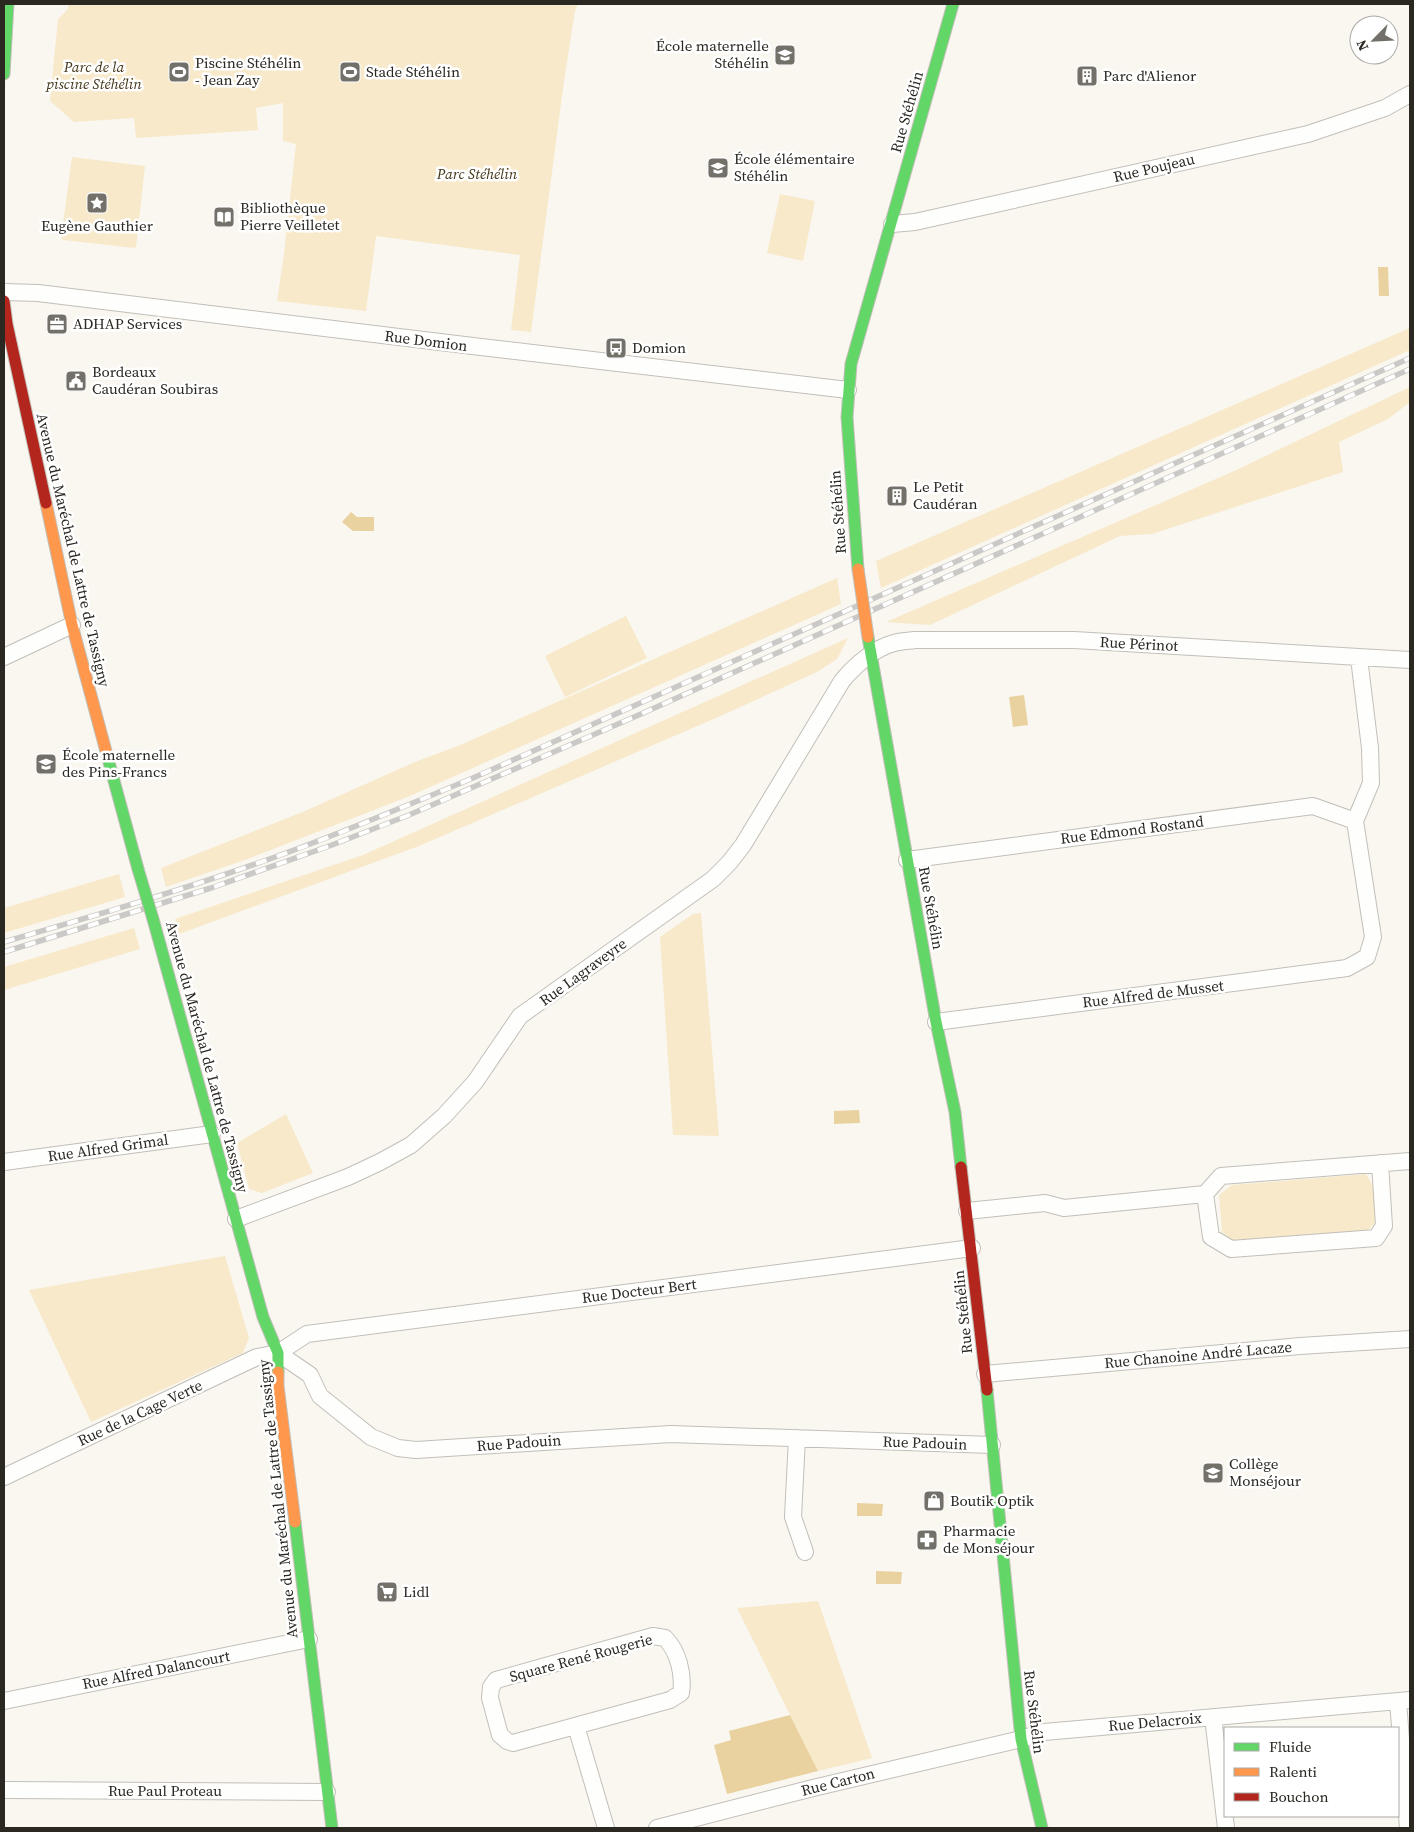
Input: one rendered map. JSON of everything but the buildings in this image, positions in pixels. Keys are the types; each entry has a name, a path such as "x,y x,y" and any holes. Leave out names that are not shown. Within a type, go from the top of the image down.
{"street":[{"path":"4,74 8,4"},
{"name":"Rue Stéhélin","path":"953,4 851,364 847,423 858,569 868,637 936,1022 954,1104 972,1248 1021,1739 1042,1828"},
{"name":"Rue Poujeau","path":"892,224 910,223 1308,134 1385,108 1410,94"},
{"name":"Rue Domion","path":"4,292 38,293 480,348 848,390"},
{"name":"Avenue du Maréchal de Lattre de Tassigny","path":"4,301 7,324 72,625 263,1317 278,1353 278,1386 332,1828"},
{"path":"4,657 72,625"},
{"name":"Rue Périnot","path":"871,654 894,643 915,640 1074,640 1410,660"},
{"name":"Rue Lagraveyre","path":"236,1219 348,1177 410,1145 444,1116 475,1082 520,1016 713,879 743,845 842,681 850,671 871,654"},
{"path":"1356,821 1371,783 1370,748 1359,658"},
{"name":"Rue Edmond Rostand","path":"907,860 1313,806 1356,821"},
{"name":"Rue Alfred de Musset","path":"936,1022 1347,968 1367,957 1374,937 1356,821"},
{"name":"Rue Alfred Grimal","path":"4,1162 212,1134"},
{"path":"967,1211 1045,1203 1064,1208 1205,1194 1222,1176 1410,1161"},
{"path":"1205,1194 1211,1237 1232,1249 1376,1238 1384,1226 1380,1163"},
{"name":"Rue Docteur Bert","path":"278,1353 307,1334 972,1248"},
{"name":"Rue Chanoine André Lacaze","path":"985,1374 1281,1348 1410,1339"},
{"name":"Rue Padouin","path":"278,1353 310,1375 320,1396 372,1437 398,1448 416,1450 671,1434 992,1445"},
{"name":"Rue de la Cage Verte","path":"4,1477 257,1357 278,1353"},
{"path":"797,1438 793,1517 805,1552"},
{"name":"Square René Rougerie","path":"653,1636 665,1638 673,1646 683,1681 681,1692 670,1700 576,1726 514,1743 507,1741 500,1735 490,1698 491,1687 496,1680 653,1636"},
{"name":"Rue Alfred Dalancourt","path":"4,1701 309,1639"},
{"path":"1404,1700 1408,1828"},
{"name":"Rue Delacroix","path":"1021,1739 1044,1732 1404,1700"},
{"path":"1213,1717 1224,1811"},
{"path":"576,1726 606,1828"},
{"name":"Rue Carton","path":"657,1828 813,1788 1021,1739"},
{"name":"Rue Paul Proteau","path":"4,1790 327,1792"}],"green space":[{"path":"69,4 578,4 575,11 564,81 531,332 511,330 520,255 376,236 366,311 277,301 296,144 283,141 283,103 256,108 258,130 136,138 134,118 74,122 50,101 58,19 68,9"},
{"path":"72,157 145,166 136,247 63,240 61,238"},
{"path":"780,194 815,201 803,261 767,253"},
{"path":"1410,328 1410,350 881,588 876,561"},
{"path":"1410,387 1410,402 1388,419 1339,442 1343,472 1152,534 1120,536 930,625 886,622 1232,472"},
{"path":"837,578 841,604 410,796 245,860 166,887 161,868 305,811 415,762 458,746"},
{"path":"626,616 647,658 565,697 545,656"},
{"path":"848,638 837,659 817,672 716,718 419,846 179,934 175,919 363,855"},
{"path":"119,874 125,897 4,933 4,908"},
{"path":"701,913 719,1136 673,1135 660,937 693,914"},
{"path":"134,928 140,949 4,990 4,967"},
{"path":"286,1114 313,1173 262,1193 249,1189 237,1143"},
{"path":"1366,1174 1373,1186 1377,1221 1366,1232 1237,1244 1222,1232 1219,1195 1232,1185"},
{"path":"225,1256 249,1338 243,1353 91,1422 29,1290"},
{"path":"818,1601 872,1758 818,1771 737,1608"}],"shaded area":[{"path":"1378,267 1388,267 1389,296 1379,296"},
{"path":"351,512 357,517 374,517 374,531 353,531 342,522"},
{"path":"1024,695 1028,725 1013,727 1009,697"},
{"path":"859,1110 860,1123 834,1124 834,1111"},
{"path":"857,1503 883,1504 882,1516 857,1516"},
{"path":"876,1571 902,1572 901,1584 876,1584"},
{"path":"790,1715 818,1771 727,1794 714,1745 731,1740 729,1731"}],"railway":[{"path":"4,942 229,873 368,822 473,778 1410,358"},
{"path":"4,952 211,888 332,845 409,815 641,714 1410,369"}],"traffic: fast":[{"path":"4,74 8,4"},
{"path":"858,569 847,417 851,364 953,4"},
{"path":"868,637 936,1022 955,1112 961,1167"},
{"path":"107,755 138,869"},
{"path":"138,869 153,919"},
{"path":"153,919 263,1317 278,1353 278,1372"},
{"path":"987,1390 1021,1739 1042,1828"},
{"path":"295,1522 332,1828"}],"traffic: slow":[{"path":"46,503 72,625 107,755"},
{"path":"858,569 868,637"},
{"path":"278,1372 278,1386 295,1522"}],"traffic: jam":[{"path":"4,301 7,324 46,503"},
{"path":"961,1167 987,1390"}],"place":[{"name":"École maternelle Stéhélin","path":"785,55"},
{"name":"Piscine Stéhélin - Jean Zay","path":"179,72"},
{"name":"Stade Stéhélin","path":"350,72"},
{"name":"Parc d'Alienor","path":"1087,76"},
{"name":"École élémentaire Stéhélin","path":"718,168"},
{"name":"Eugène Gauthier","path":"97,203"},
{"name":"Bibliothèque Pierre Veilletet","path":"224,217"},
{"name":"ADHAP Services","path":"57,324"},
{"name":"Domion","path":"616,348"},
{"name":"Bordeaux Caudéran Soubiras","path":"76,381"},
{"name":"Le Petit Caudéran","path":"897,496"},
{"name":"École maternelle des Pins-Francs","path":"46,764"},
{"name":"Collège Monséjour","path":"1213,1473"},
{"name":"Boutik Optik","path":"934,1501"},
{"name":"Pharmacie de Monséjour","path":"927,1540"},
{"name":"Lidl","path":"387,1592"}],"park label":[{"name":"Parc de la piscine Stéhélin","path":"94,76"},
{"name":"Parc Stéhélin","path":"477,174"}]}
